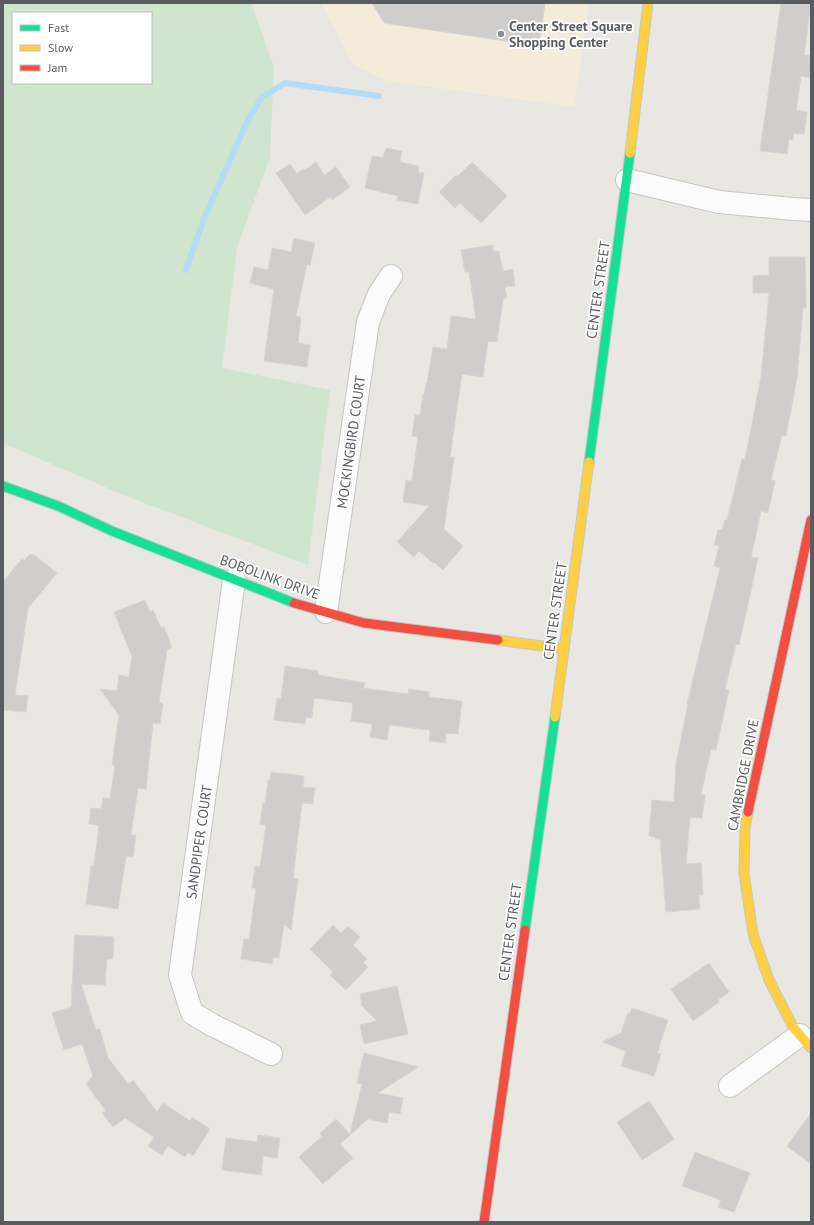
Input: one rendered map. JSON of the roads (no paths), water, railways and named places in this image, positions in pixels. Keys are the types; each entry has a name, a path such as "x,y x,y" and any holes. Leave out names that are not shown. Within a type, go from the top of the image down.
{"street":[{"name":"CENTER STREET","path":"484,1222 564,649 627,180 648,3"},
{"path":"627,180 719,202 811,210"},
{"name":"MOCKINGBIRD COURT","path":"326,612 368,322 379,294 390,276"},
{"name":"BOBOLINK DRIVE","path":"3,486 58,506 112,531 286,601 364,623 564,649"},
{"name":"CAMBRIDGE DRIVE","path":"806,1041 793,1027 769,980 753,934 744,873 744,828 811,520"},
{"name":"SANDPIPER COURT","path":"234,580 180,975 192,1013 212,1025 271,1054"},
{"path":"730,1086 806,1041"}],"waterway":[{"path":"186,270 205,216 248,120 262,97 285,83 379,96"}],"place":[{"name":"Center Street Square Shopping Center","path":"501,34"}]}
